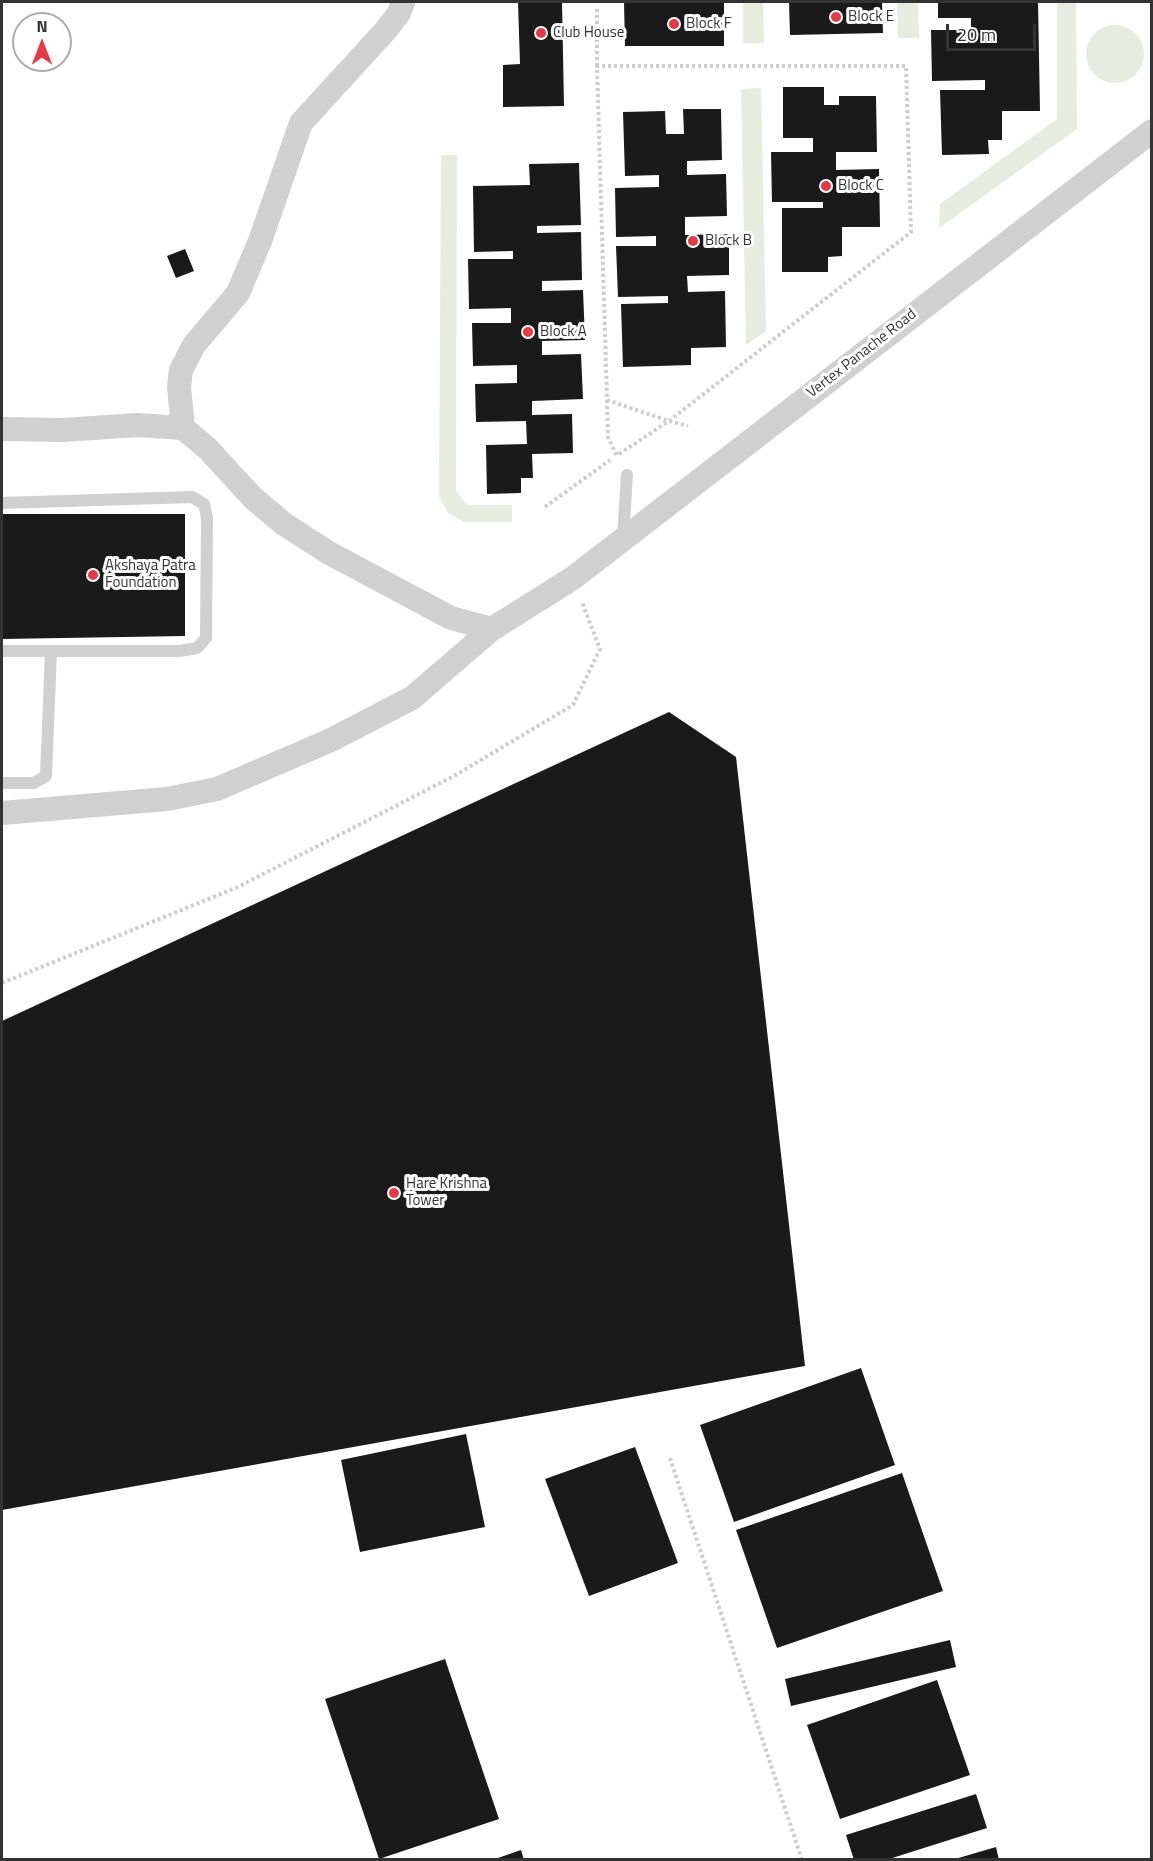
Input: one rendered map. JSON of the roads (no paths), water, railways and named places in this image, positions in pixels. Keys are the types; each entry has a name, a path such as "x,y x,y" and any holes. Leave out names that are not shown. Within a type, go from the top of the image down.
{"street":[{"path":"183,428 179,387 181,370 194,345 238,293 260,241 301,123 386,30 399,13 403,2"},
{"name":"Vertex Panache Road","path":"2,813 167,799 217,789 331,740 412,698 492,629 573,578 623,537 1152,131"},
{"path":"2,429 64,430 137,425 183,428 207,448 253,498 284,524 329,553 451,618 492,629"}],"lane":[{"path":"623,537 627,476"},
{"path":"2,503 192,497 204,504 207,518 206,638 197,648 180,651 2,651"},
{"path":"2,783 33,783 46,776 51,651"}],"place":[{"name":"Block E","path":"836,17"},
{"name":"Block F","path":"674,24"},
{"name":"Club House","path":"541,33"},
{"name":"Block C","path":"826,186"},
{"name":"Block B","path":"693,241"},
{"name":"Block A","path":"528,332"},
{"name":"Akshaya Patra Foundation","path":"93,575"},
{"name":"Hare Krishna Tower","path":"394,1193"}]}
